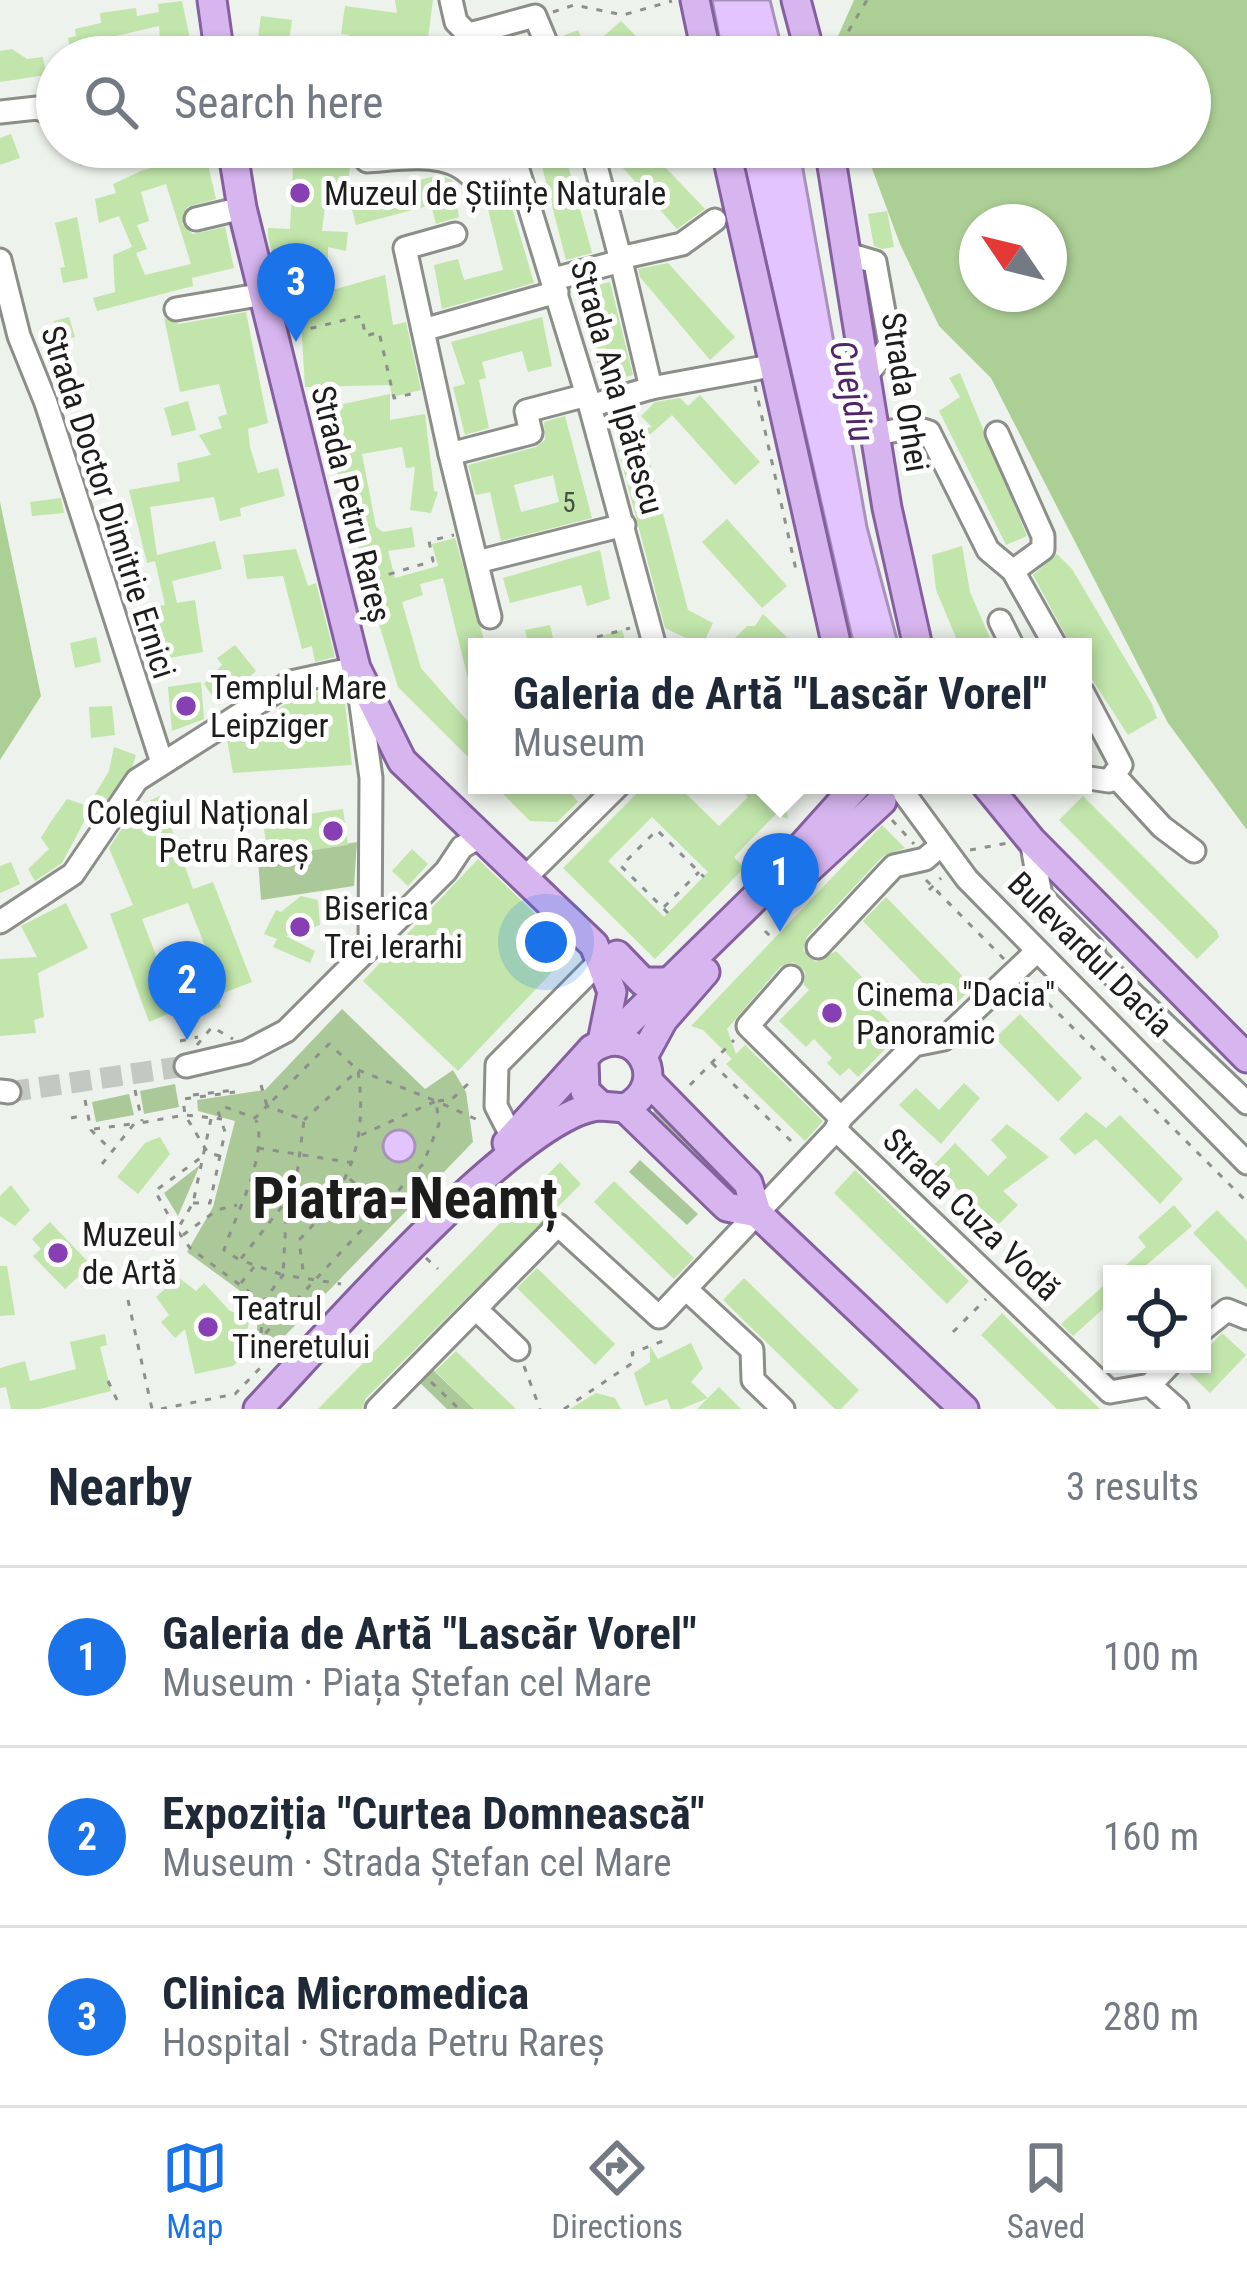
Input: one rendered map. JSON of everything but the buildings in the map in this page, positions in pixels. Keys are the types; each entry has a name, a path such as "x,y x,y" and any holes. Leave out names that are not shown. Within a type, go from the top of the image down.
{"main road":[{"path":"212,0 217,36"},
{"path":"695,0 703,36"},
{"path":"796,0 805,36"},
{"name":"Strada Petru Rareș","path":"235,168 356,668 402,761 455,813 472,851 584,932 610,957"},
{"path":"729,168 835,638"},
{"name":"Strada Orhei","path":"833,168 886,508 916,638"},
{"path":"622,1049 671,982 800,852 886,794"},
{"path":"258,1409 507,1147 663,1020 708,969 886,794"},
{"path":"992,794 1023,841 1247,1058"},
{"name":"Strada Petru Rareș","path":"472,851 506,844 534,869 610,957 622,1049 582,1081 613,1107"},
{"path":"610,957 643,982 671,982"},
{"path":"507,1147 573,1111 613,1107 640,1098 622,1049 610,957"},
{"path":"622,1049 748,1183 746,1206"},
{"path":"613,1107 746,1206 964,1409"}],"street":[{"path":"452,0 456,22 468,34 539,18 545,36"},
{"path":"477,32 478,36"},
{"path":"0,112 36,108"},
{"name":"Strada Ana Ipătescu","path":"517,168 589,400 653,638"},
{"path":"597,168 651,388"},
{"path":"196,219 242,208"},
{"path":"423,330 621,260 682,244 715,220"},
{"path":"455,234 404,248 490,617"},
{"name":"Strada Doctor Dimitrie Ernici","path":"0,260 19,336 46,403 162,763"},
{"path":"176,309 264,294"},
{"path":"450,454 531,433 526,411 771,366"},
{"path":"877,434 913,427 929,432 988,550 1013,571 1051,638"},
{"path":"997,434 1042,536 1043,549 1033,561 1013,571"},
{"path":"477,562 624,525"},
{"path":"1000,621 1008,638"},
{"path":"0,922 73,874 123,795 162,763 291,682 356,668"},
{"name":"Strada Petru Rareș","path":"356,668 371,778 370,948"},
{"path":"1092,709 1118,754 1116,777 1162,827 1194,851"},
{"path":"1092,780 1116,777"},
{"path":"534,869 610,794"},
{"name":"Bulevardul Dacia","path":"886,794 951,849 1037,951 1247,1162"},
{"path":"1023,841 1041,896 1093,947 1096,959 1123,979 1247,1103"},
{"path":"818,947 893,866 951,849"},
{"path":"187,1067 246,1052 286,1031 472,851"},
{"path":"1093,947 1135,945"},
{"path":"377,1409 561,1224 659,1317 686,1289 746,1206 809,1159 914,1045 944,1039 1037,951"},
{"path":"507,1147 496,1106 497,1065 610,957"},
{"path":"748,1026 790,977"},
{"name":"Strada Cuza Vodă","path":"748,1026 838,1124 1110,1392 1150,1385"},
{"path":"686,1289 752,1350 753,1380 783,1409"},
{"path":"476,1309 518,1349"},
{"path":"1211,1323 1227,1310 1247,1318"},
{"path":"1161,1373 1150,1385 1177,1409"}],"path":[{"path":"846,36 867,0"},
{"path":"539,18 574,4 610,15 672,1"},
{"path":"288,334 361,316 366,336 379,332 394,398 435,389"},
{"path":"352,585 433,561 429,541 469,532"},
{"path":"597,637 630,628"},
{"path":"886,794 930,889 1247,1202"},
{"path":"663,908 701,874 657,830 621,866 663,908 668,913"},
{"path":"951,849 1023,841"},
{"path":"930,889 941,878"},
{"path":"765,932 773,940"},
{"path":"690,1085 748,1026"},
{"path":"180,1042 200,1037 212,1027 221,1028 235,1046"},
{"path":"200,1037 187,1067 184,1115 208,1153 222,1156"},
{"path":"255,1118 329,1044 358,1070 478,1120"},
{"path":"712,1063 809,1159"},
{"path":"240,1260 295,1190 304,1120 358,1070"},
{"path":"304,1278 299,1240 348,1178 362,1136 358,1070"},
{"path":"362,1136 436,1101 452,1099 470,1082"},
{"path":"261,1085 267,1106"},
{"path":"135,1090 142,1122"},
{"path":"182,1099 235,1092 193,1095"},
{"path":"85,1100 91,1130 112,1151"},
{"path":"262,1337 320,1278 435,1144 440,1124 436,1101"},
{"path":"267,1106 304,1120"},
{"path":"193,1203 210,1203 222,1156 224,1119 218,1112 225,1107 255,1118"},
{"path":"91,1130 184,1115 224,1119"},
{"path":"71,1118 80,1116"},
{"path":"255,1118 260,1132 224,1250 283,1274 341,1284"},
{"path":"177,1230 193,1203 212,1120"},
{"path":"102,1164 134,1124"},
{"path":"256,1148 354,1163"},
{"path":"208,1153 155,1191 182,1236 263,1302"},
{"path":"348,1178 380,1206"},
{"path":"161,1409 235,1394 265,1363 263,1302 283,1274 287,1200"},
{"path":"182,1236 217,1210 238,1205"},
{"path":"240,1284 255,1265"},
{"path":"953,1332 999,1286"},
{"path":"128,1300 152,1409"},
{"path":"563,1409 634,1362 632,1353 668,1339"},
{"path":"518,1349 540,1409"},
{"path":"421,1372 459,1409"},
{"path":"108,1381 117,1400"},
{"path":"433,1395 439,1389"},
{"path":"446,1396 453,1389"}],"green space":[{"path":"854,0 1247,0 1247,830 1168,723 991,378 939,326 900,244 872,168 1211,168 1211,36 838,36"},
{"path":"0,502 41,696 0,760"},
{"path":"357,842 354,886 261,900 258,860"},
{"path":"342,1009 425,1089 453,1070 466,1092 473,1142 275,1346 257,1330 258,1304 187,1252 213,1207 235,1121 198,1111 197,1100 265,1090"},
{"path":"175,1084 179,1107 144,1114 140,1091"},
{"path":"129,1094 134,1115 96,1122 92,1102"},
{"path":"656,1109 741,1190 734,1197 650,1116"},
{"path":"640,1160 698,1214 687,1225 629,1172"},
{"path":"200,1165 178,1216 164,1193"},
{"path":"439,1355 443,1359 433,1370 474,1409 447,1409 416,1379"}],"shaded area":[{"path":"712,0 770,0 779,36 719,36"},
{"name":"Cuejdiu","path":"745,168 803,168 867,527 897,638 852,638"},
{"path":"399,1130 410,1135 415,1146 410,1157 399,1162 388,1157 383,1146 388,1135"}],"tunnel":[{"path":"9,1092 186,1066"}],"place":[{"name":"Muzeul de Științe Naturale","path":"300,193"},
{"name":"Clinica Micromedica","path":"296,342"},
{"name":"Templul Mare Leipziger","path":"186,706"},
{"name":"Colegiul Național Petru Rareș","path":"333,831"},
{"name":"Biserica Trei Ierarhi","path":"300,927"},
{"name":"Galeria de Artă \"Lascăr Vorel\"","path":"780,932"},
{"name":"Cinema \"Dacia\" Panoramic","path":"832,1013"},
{"name":"Expoziția \"Curtea Domnească\"","path":"187,1040"},
{"name":"Muzeul de Artă","path":"58,1253"},
{"name":"Teatrul Tineretului","path":"208,1327"}],"district":[{"name":"Piatra-Neamț","path":"405,1198"}]}
